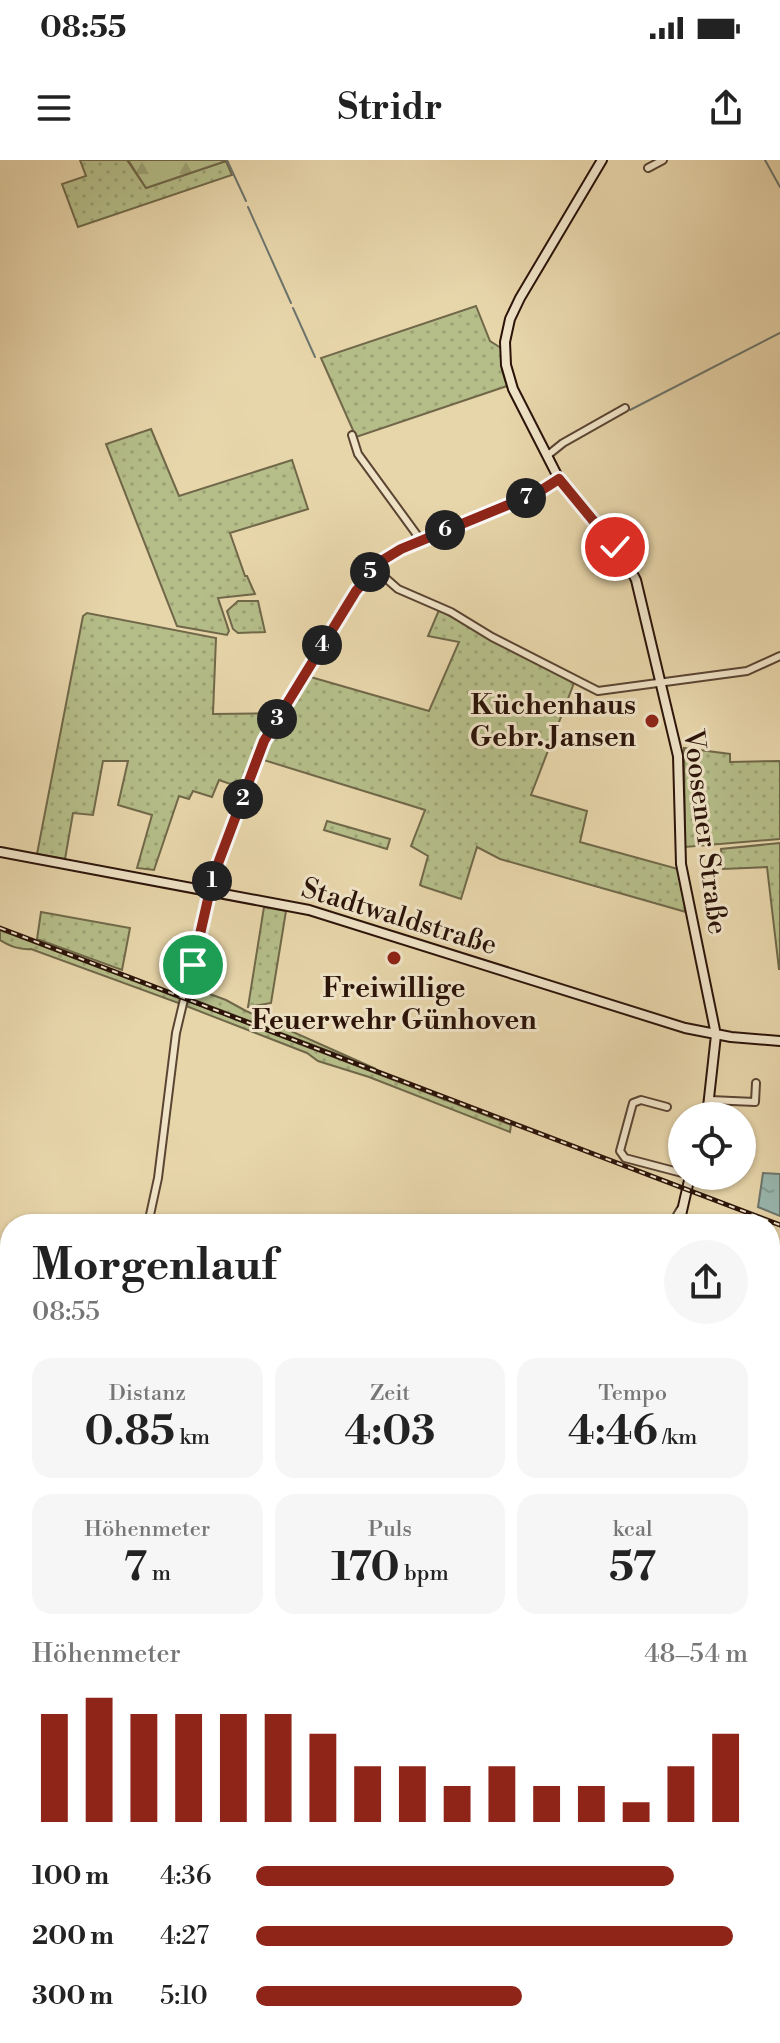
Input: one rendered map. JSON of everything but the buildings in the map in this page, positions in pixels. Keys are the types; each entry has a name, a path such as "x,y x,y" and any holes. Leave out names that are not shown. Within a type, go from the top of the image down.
{"street":[{"name":"Voosener Straße","path":"602,160 510,319 505,342 506,365 513,389 559,479 627,563 636,580 678,756 681,864 716,1035 710,1100"},
{"path":"648,168 663,160"},
{"path":"548,455 563,443 625,408"},
{"path":"352,435 358,454 420,539"},
{"path":"150,1214 158,1178 176,1033 213,877 264,741 356,591 383,560 420,539 537,493 559,479"},
{"path":"374,568 398,589 451,612 598,691 747,671 780,656"},
{"name":"Stadtwaldstraße","path":"0,852 309,910 649,1018 716,1035 780,1041"},
{"path":"710,1100 755,1102 756,1083"},
{"path":"667,1107 641,1100 633,1103 620,1151 625,1158 668,1169"},
{"path":"680,1214 686,1190"},
{"path":"677,1214 681,1207"}],"green space":[{"path":"80,160 127,160 146,188 226,161 232,175 78,227 62,184 86,176"},
{"path":"128,160 226,160 226,161 146,188"},
{"path":"476,306 490,341 501,348 502,370 507,386 356,437 321,358"},
{"path":"151,429 179,496 292,460 308,509 230,533 245,576 255,594 218,598 229,631 227,635 177,626 106,444"},
{"path":"238,601 258,601 265,632 238,633 233,629 227,611"},
{"path":"439,610 574,683 531,795 587,811 580,842 678,869 686,912 500,859 477,847 461,899 422,886 428,856 411,846 425,810 254,757 242,788 219,780 212,797 193,791 189,799 179,796 154,870 137,868 152,815 118,805 128,761 103,761 93,815 73,813 65,859 37,854 83,616 87,613 216,638 213,714 283,713 307,676 429,711 459,642 428,636"},
{"path":"684,748 730,754 730,762 780,761 780,839 685,847"},
{"path":"327,821 390,839 387,849 324,830"},
{"path":"780,843 779,969 767,867 723,869 721,849"},
{"path":"264,907 286,911 271,1003 248,1007"},
{"path":"41,912 130,928 122,970 37,939"},
{"path":"0,930 182,999 181,1004 31,949 11,946 0,940"},
{"path":"191,987 226,1000 376,1069 189,998"},
{"path":"188,1001 511,1125 510,1132 369,1077 318,1061 307,1053 186,1006"}],"water":[{"path":"763,1173 780,1174 780,1214 758,1207"}],"waterway":[{"path":"227,160 246,201"},
{"path":"765,160 780,187"},
{"path":"248,207 291,303"},
{"path":"293,308 315,357"},
{"path":"630,410 780,333"}],"railway":[{"path":"0,928 751,1214"}],"place":[{"name":"Küchenhaus Gebr. Jansen","path":"652,721"},
{"name":"Freiwillige Feuerwehr Günhoven","path":"394,958"}],"route":[{"path":"193,965 213,877 264,741 356,591 374,568 420,539 537,493 559,479 615,547"}]}
